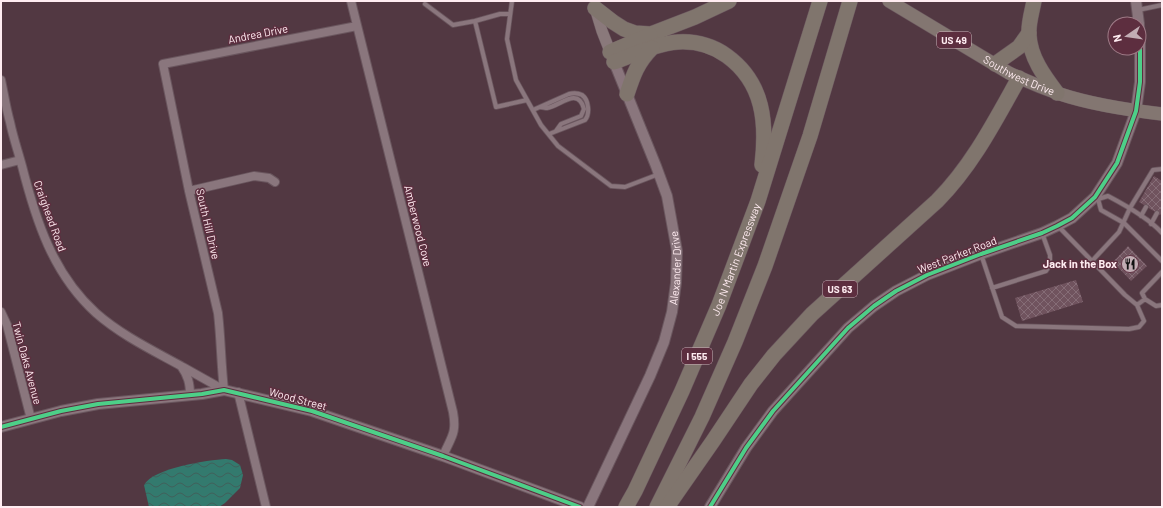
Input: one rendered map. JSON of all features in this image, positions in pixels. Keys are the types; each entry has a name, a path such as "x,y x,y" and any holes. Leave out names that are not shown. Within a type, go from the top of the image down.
{"highway":[{"path":"612,57 652,41 695,17 729,1"},
{"name":"Joe N Martin Expressway","path":"626,507 682,391 716,312 758,201 820,1"},
{"path":"657,507 702,417 735,342 765,266 810,136 850,1"},
{"name":"Southwest Drive","path":"889,1 1019,78 1057,93 1094,103 1162,114"},
{"path":"1034,1 1029,33 1031,48 1037,64 1057,93"},
{"path":"594,4 619,27 661,45 677,42 691,42 712,47 734,61 751,80 760,99 764,124 764,150 758,201"},
{"path":"995,64 1019,47 1029,33"},
{"path":"627,94 636,68 652,41"},
{"name":"US 63","path":"667,507 751,384 774,355 812,314 937,201 952,185 982,143 1019,78"}],"main road":[{"name":"Alexander Drive","path":"594,4 612,57"}],"street":[{"name":"Amberwood Cove","path":"351,1 453,412 455,424 453,435 443,456"},
{"name":"West Parker Road","path":"1137,6 1138,16"},
{"name":"Andrea Drive","path":"164,64 357,26"},
{"name":"West Parker Road","path":"710,507 746,448 773,411 848,328 874,306 896,291 927,275 981,254 1042,233 1057,226 1072,218 1096,198 1117,163 1136,111 1140,82 1140,56"},
{"name":"Alexander Drive","path":"588,507 650,376 664,342 672,312 676,283 677,251 667,196 612,57"},
{"name":"South Hill Drive","path":"164,64 188,191 218,313 224,390"},
{"name":"Craighead Road","path":"1,80 10,122 33,210 57,265 73,288 91,308 112,326 224,390"},
{"path":"1,165 20,160"},
{"path":"188,191 254,176 269,178 275,182"},
{"name":"Twin Oaks Avenue","path":"1,312 7,325 31,419"},
{"path":"181,366 187,375 190,384 190,395"},
{"name":"Wood Street","path":"1,427 61,411 98,404 202,394 224,390 238,392 312,411 443,456 580,507"},
{"path":"238,392 266,507"}],"lane":[{"path":"512,1 507,39 516,80 541,125 558,146 611,186 624,187 659,174"},
{"path":"426,4 453,26 500,14 510,14"},
{"path":"1137,6 1162,5"},
{"path":"475,21 496,107 527,100"},
{"path":"533,110 569,94 574,93 585,98 589,111 585,120 549,134"},
{"path":"1092,261 1119,232 1130,208 1153,170 1162,169"},
{"path":"1162,233 1130,208 1108,196 1096,198 1101,210 1124,223 1162,261"},
{"path":"1141,216 1146,206"},
{"path":"1151,224 1157,213"},
{"path":"981,254 1002,317 1016,326 1129,329 1139,326 1144,320 1137,305 1125,295 1057,226"},
{"path":"992,288 1046,271 1050,265 1050,255 1042,233"},
{"path":"1162,272 1142,292 1145,299 1156,306 1162,305"},
{"path":"1137,305 1145,299"}],"water":[{"path":"226,459 232,460 240,465 243,475 240,488 219,507 149,507 144,485 149,479 158,474 182,466"}],"building":[{"path":"1154,176 1162,181 1162,213 1160,215 1139,202"},
{"name":"Jack in the Box","path":"1128,246 1147,266 1131,281 1113,262"},
{"path":"1076,280 1083,302 1022,321 1015,298"}],"cycle path":[{"path":"710,507 746,448 773,411 848,328 874,306 896,291 927,275 981,254 1042,233 1057,226 1072,218 1095,197 1117,163 1136,111 1140,82 1140,56"},
{"path":"1,427 61,411 98,404 202,394 224,390 312,411 443,456 580,507"}],"place":[{"name":"Jack in the Box","path":"1130,264"}]}
